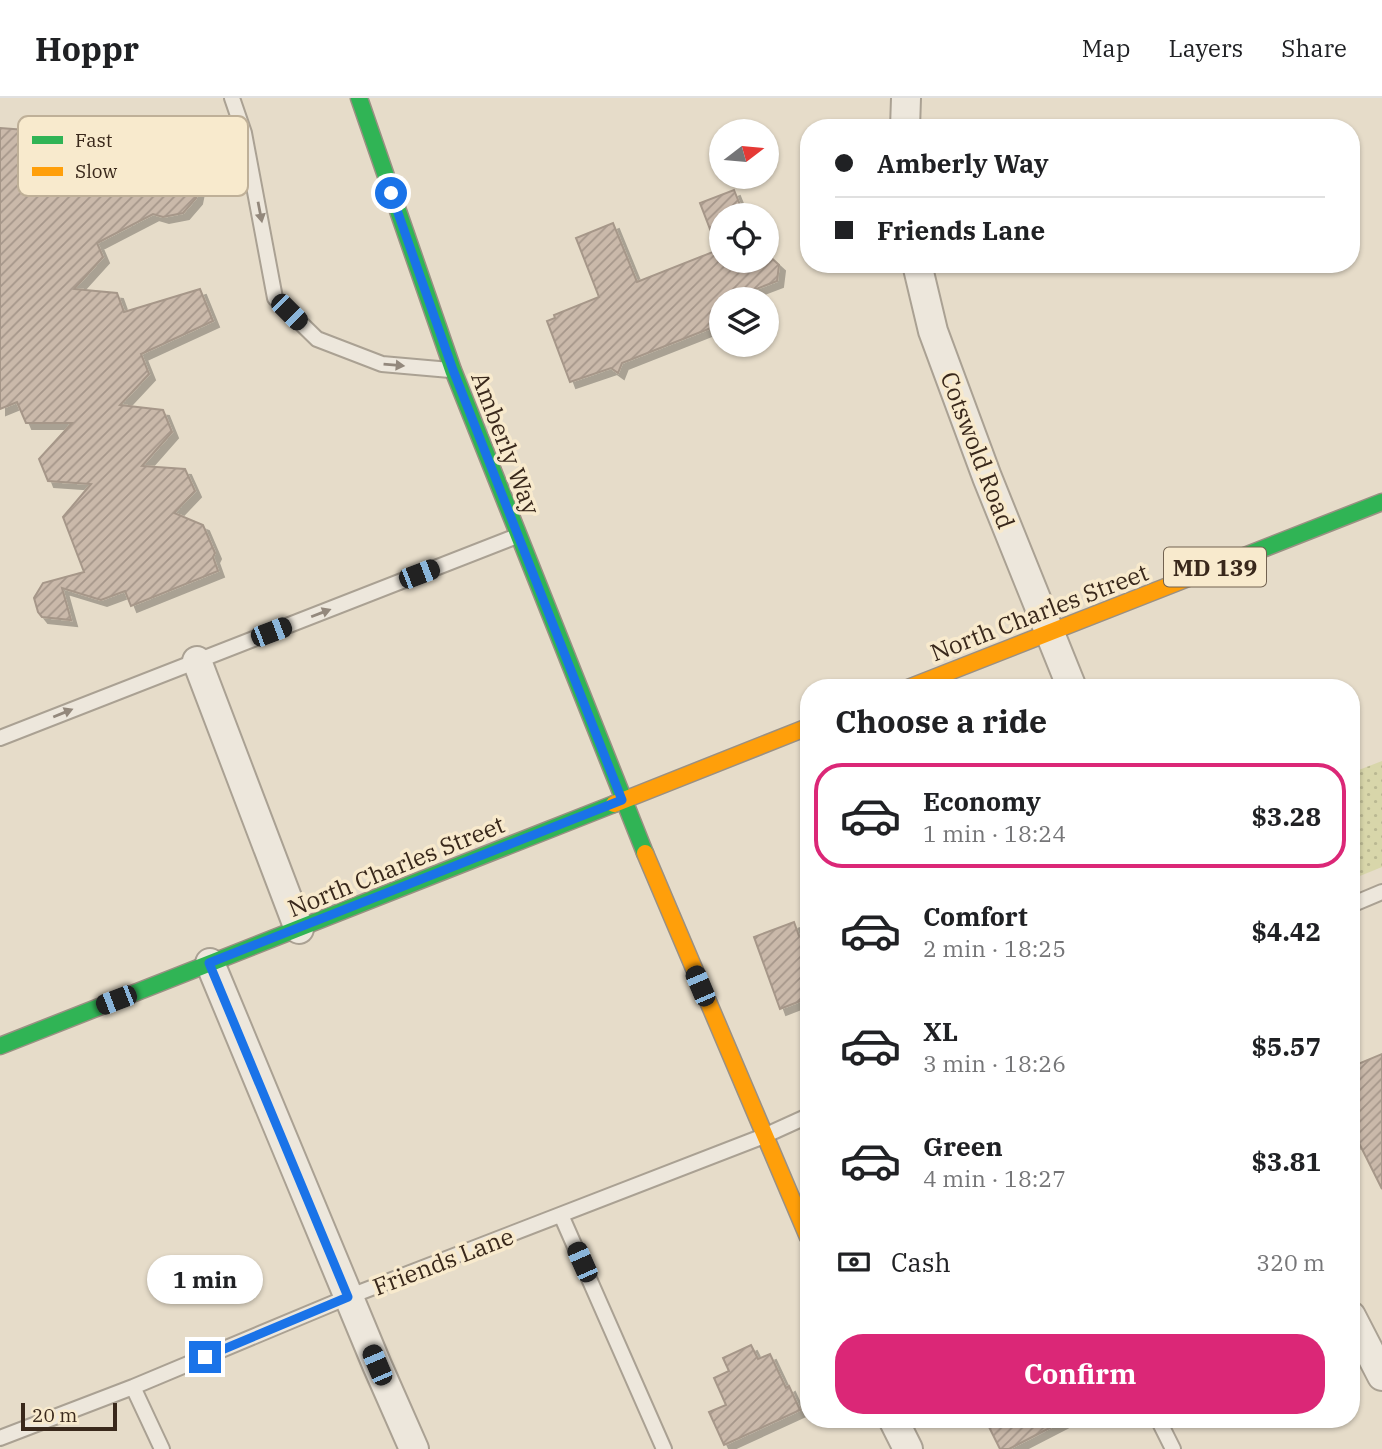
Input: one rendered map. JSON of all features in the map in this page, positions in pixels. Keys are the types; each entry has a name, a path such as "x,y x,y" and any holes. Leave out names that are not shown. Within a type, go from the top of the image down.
{"main road":[{"name":"Amberly Way","path":"359,98 453,370 518,536 622,800 800,1219"},
{"name":"North Charles Street","path":"931,679 1382,502"},
{"name":"North Charles Street","path":"0,1046 800,730"}],"street":[{"path":"905,119 906,98"},
{"name":"Cotswold Road","path":"919,273 933,331 1068,679"},
{"path":"198,661 299,929"},
{"path":"209,963 414,1449"},
{"path":"1360,1334 1382,1376"},
{"path":"898,1428 908,1449"}],"lane":[{"path":"232,98 238,116"},
{"path":"248,154 275,298 317,340 382,364 453,370"},
{"path":"0,738 518,536"},
{"path":"1360,901 1382,892"},
{"name":"Friends Lane","path":"0,1438 133,1387 348,1297 800,1120"},
{"path":"561,1215 664,1449"},
{"path":"133,1387 162,1449"},
{"path":"1162,1428 1173,1449"}],"shaded area":[{"path":"1382,761 1382,867 1360,876 1360,770"}],"building":[{"path":"0,128 18,129 18,196 196,196 183,213 163,217 153,214 97,243 103,257 74,289 117,293 124,312 200,289 213,321 141,354 149,374 120,405 163,410 172,432 142,466 185,469 195,491 174,513 203,525 215,553 213,557 218,571 131,606 125,591 101,600 62,588 71,620 42,617 34,598 43,583 84,572 63,517 91,484 48,481 39,459 72,423 26,423 17,402 0,409"},
{"path":"734,190 739,203 709,203 709,226 700,203"},
{"path":"613,223 637,282 709,254 709,273 778,273 777,281 761,287 709,287 709,329 622,363 618,373 611,368 570,382 547,321 555,318 554,315 599,297 576,238"},
{"path":"794,922 800,936 800,1001 780,1009 754,937"},
{"path":"1382,1054 1382,1189 1360,1145 1360,1063"},
{"path":"751,1345 758,1359 770,1354 800,1410 724,1445 709,1412 726,1405 714,1378 729,1371 723,1358"},
{"path":"990,1428 1050,1428 1009,1449 1000,1449"}],"traffic: fast":[{"path":"359,98 453,370 645,853"},
{"path":"1196,575 1382,502"},
{"path":"0,1046 614,804"}],"traffic: slow":[{"path":"931,679 1196,575"},
{"path":"614,804 800,730"},
{"path":"645,853 800,1218"}],"route":[{"path":"205,1357 348,1297 209,963 622,800 453,370 391,193"}]}
